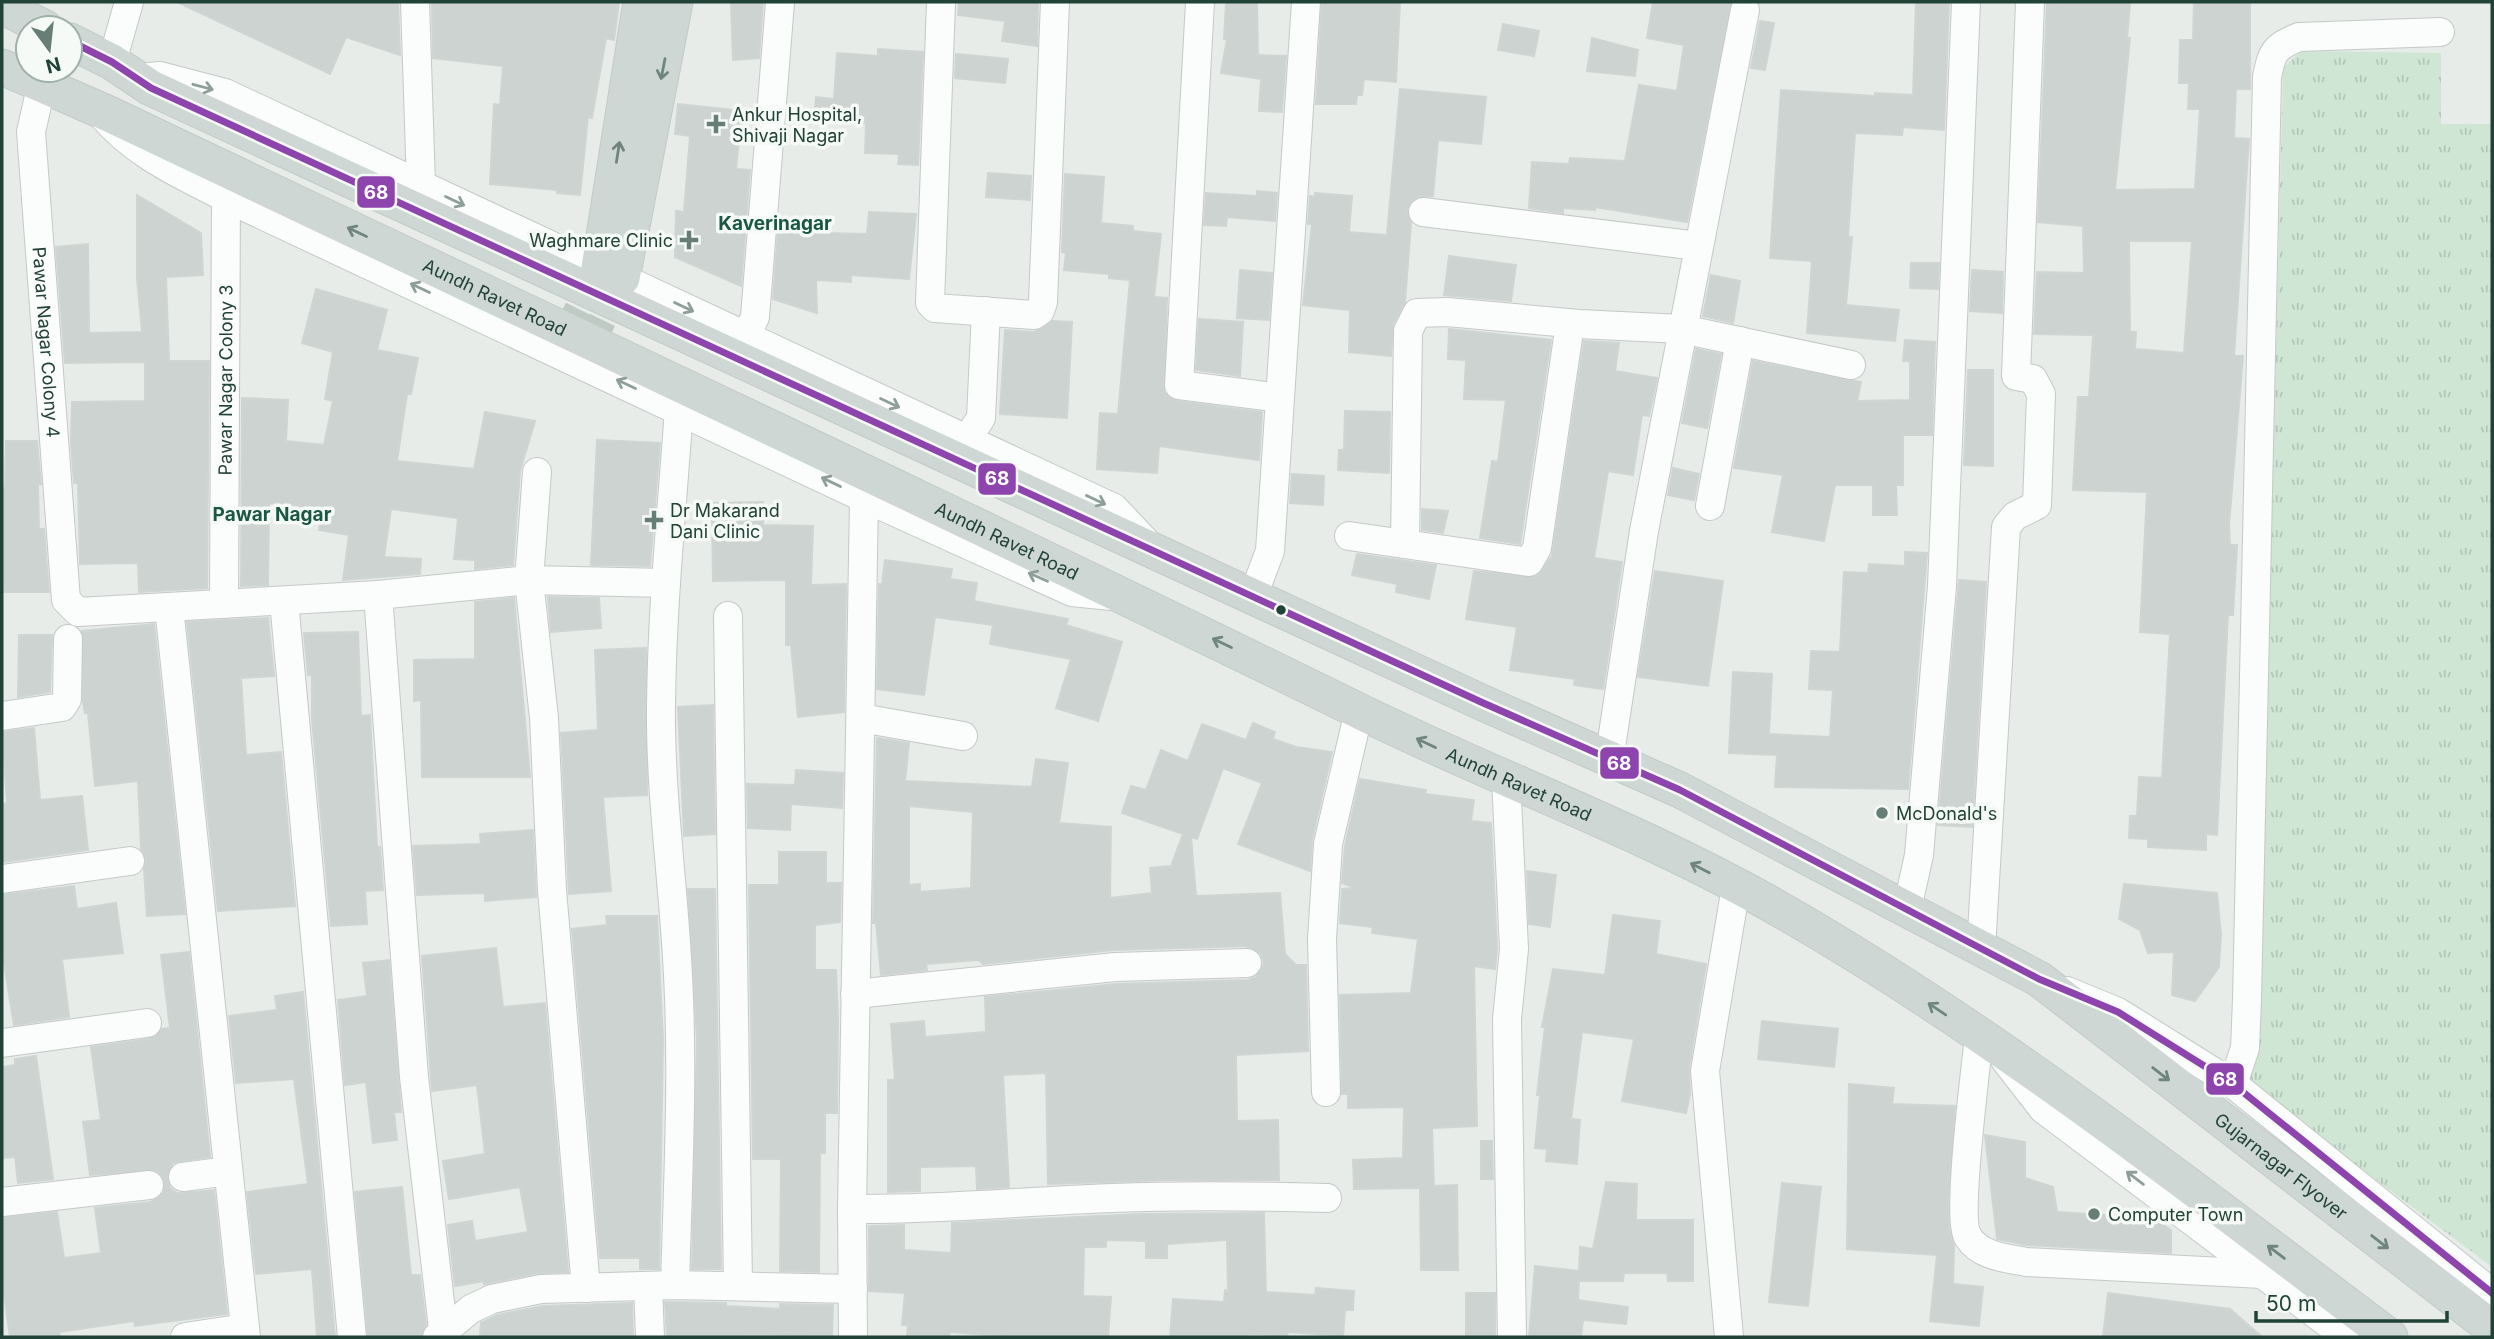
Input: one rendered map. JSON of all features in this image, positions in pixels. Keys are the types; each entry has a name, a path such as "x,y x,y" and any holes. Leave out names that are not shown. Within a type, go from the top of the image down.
{"main road":[{"path":"623,206 641,2"},
{"path":"608,278 623,206 676,2"},
{"path":"2,6 18,14"},
{"path":"84,49 151,88 1154,552 1714,807 2039,979"},
{"name":"Aundh Ravet Road","path":"44,84 1127,597 1455,758 1506,778 1653,845 1776,907 1987,1041"},
{"name":"Gujarnagar Flyover","path":"2039,979 2492,1328"},
{"path":"1987,1041 2059,1088 2390,1337"}],"street":[{"path":"129,2 124,70 160,76 225,93 421,185 608,278 746,336 967,439 1114,508 1154,552"},
{"path":"746,336 755,317 780,2"},
{"path":"941,2 930,303 935,308 1034,315 1040,311 1043,302 1055,2"},
{"path":"1200,2 1179,385 1280,398"},
{"path":"1253,596 1270,551 1306,2"},
{"path":"1907,909 1919,855 1942,586 1966,2"},
{"path":"1981,949 2006,527 2015,516 2037,505 2041,394 2033,379 2016,376 2030,2"},
{"path":"409,4 421,185"},
{"path":"1609,760 1644,531 1745,10"},
{"path":"2233,1084 2245,1048 2248,999 2266,77 2272,54 2283,43 2299,37 2440,32"},
{"name":"Pawar Nagar Colony 4","path":"42,84 31,132 66,600 78,612 169,607"},
{"path":"97,109 119,136 146,157 226,198 574,349 679,409 864,498 1072,592 1127,597"},
{"name":"Pawar Nagar Colony 3","path":"225,604 226,198"},
{"path":"1423,212 1698,246"},
{"path":"967,439 981,418 986,311"},
{"path":"1405,544 1408,331 1417,313 1447,312 1570,324 1682,329 1851,365"},
{"path":"1349,536 1529,562 1534,556 1570,324"},
{"path":"1710,506 1740,341"},
{"path":"650,1337 661,1286 679,1125 678,972 664,813 662,732 666,583 679,409"},
{"path":"537,472 529,580 544,718 552,890 586,1287"},
{"path":"853,1337 852,1209 864,498"},
{"path":"185,1337 246,1333 169,607 378,595 529,580 666,583"},
{"path":"378,595 414,1077 442,1334"},
{"path":"284,601 352,1337"},
{"path":"728,616 738,1285"},
{"path":"2,716 62,707 67,699 68,639"},
{"path":"1326,1092 1322,939 1328,844 1359,710"},
{"path":"861,718 963,736"},
{"path":"1506,778 1514,949 1507,1019 1512,1337"},
{"path":"2,880 130,861"},
{"path":"1729,1337 1705,1071 1736,887"},
{"path":"855,995 1115,967 1247,962"},
{"path":"2039,979 2118,1012 2233,1084 2492,1293"},
{"path":"2,1043 147,1023"},
{"path":"1987,1041 1965,1177 1966,1234 1978,1248 1993,1255 2026,1262 2263,1274"},
{"path":"1987,1041 2043,1108 2346,1337"},
{"path":"183,1177 228,1171"},
{"path":"2,1202 149,1185"},
{"path":"852,1209 932,1210 1115,1198 1248,1195 1326,1198"},
{"path":"442,1334 471,1309 492,1299 541,1289 738,1285 853,1289"}],"green space":[{"path":"2301,51 2441,53 2441,124 2492,124 2492,1267 2246,1082 2259,1021 2283,68"}],"building":[{"path":"177,2 398,2 400,55 346,37 330,74"},
{"path":"432,2 619,2 614,40 606,38 592,118 588,117 580,195 557,193 557,190 490,184 494,104 500,105 503,66 433,58"},
{"path":"731,2 763,2 759,58 733,60"},
{"path":"959,2 1038,2 1037,46 1002,41 1005,21 958,15"},
{"path":"1322,2 1400,2 1396,82 1364,79 1362,95 1357,95 1356,104 1316,104"},
{"path":"1653,2 1731,2 1687,222 1595,207 1595,210 1563,208 1563,213 1529,208 1532,162 1569,164 1570,158 1625,161 1639,85 1677,91 1684,45 1647,38"},
{"path":"1916,2 1949,2 1944,130 1903,127 1902,135 1855,133 1848,237 1852,237 1846,305 1899,310 1895,341 1807,333 1812,261 1770,258 1781,90 1875,96 1875,93 1913,95"},
{"path":"2047,2 2130,4 2127,38 2130,38 2115,190 2195,189 2200,109 2188,109 2189,83 2179,83 2180,40 2193,40 2194,2 2250,2 2250,89 2236,89 2234,138 2249,139 2234,356 2243,356 2229,525 2230,545 2237,545 2233,615 2228,615 2217,835 2206,834 2206,850 2148,847 2148,839 2129,838 2130,816 2137,816 2139,777 2162,778 2170,634 2140,632 2147,492 2073,490 2078,397 2089,397 2093,335 2034,334 2037,272 2084,273 2083,226 2038,222","holes":["2129,241 2192,241 2184,353 2135,349 2136,332 2130,332"]},
{"path":"1226,3 1257,3 1258,55 1286,56 1282,112 1259,111 1261,79 1221,73 1227,39 1224,39"},
{"path":"1760,21 1774,23 1765,70 1751,68"},
{"path":"1503,24 1539,31 1534,56 1498,50"},
{"path":"1592,38 1638,50 1635,76 1587,71"},
{"path":"878,49 923,52 918,165 898,164 899,154 865,153 866,123 814,119 816,97 834,99 837,53 878,56"},
{"path":"956,54 1008,59 1005,83 955,78"},
{"path":"1400,89 1486,97 1481,144 1438,140 1433,196 1416,197 1407,209 1411,223 1405,302 1393,324 1391,356 1349,352 1350,310 1303,305 1312,224 1308,224 1310,196 1315,197 1315,193 1352,196 1349,232 1387,235"},
{"path":"678,104 742,111 736,169 750,170 741,286 675,257 676,211 684,212 690,136 675,134"},
{"path":"988,173 1031,176 1030,200 986,197"},
{"path":"1065,174 1104,177 1101,223 1133,226 1133,231 1161,234 1154,297 1167,298 1164,392 1177,401 1262,412 1259,460 1159,446 1157,473 1097,469 1100,413 1118,414 1130,280 1109,278 1109,274 1064,270 1066,253 1062,252"},
{"path":"1257,191 1277,193 1275,221 1227,217 1226,226 1204,225 1206,193 1257,196"},
{"path":"137,195 201,233 203,275 166,277 169,361 209,361 207,588 139,592 138,563 80,564 78,483 74,483 71,442 72,402 145,401 145,362 65,363 56,247 88,244 89,333 142,332 137,278"},
{"path":"869,212 916,214 909,279 851,275 851,282 816,280 817,313 773,299 778,232 867,234"},
{"path":"1449,256 1516,265 1511,301 1444,295"},
{"path":"1911,263 1939,263 1938,289 1910,288"},
{"path":"1240,270 1272,273 1269,320 1237,318"},
{"path":"1972,270 2003,272 2002,313 1970,311"},
{"path":"1711,275 1740,281 1733,323 1703,316"},
{"path":"316,289 387,310 377,350 418,358 411,394 407,394 397,461 474,469 485,412 535,421 520,471 513,565 475,569 475,560 454,559 458,518 391,509 384,557 421,559 420,574 343,580 349,535 319,530 322,508 269,503 268,585 241,586 242,398 288,400 286,441 324,445 333,401 325,399 333,352 302,343"},
{"path":"1199,319 1243,322 1240,376 1196,370"},
{"path":"1052,321 1072,322 1067,418 1000,414 1005,330 1034,332"},
{"path":"1449,329 1551,340 1520,544 1480,538 1492,461 1498,462 1506,400 1464,399 1466,360 1448,359"},
{"path":"1905,340 1935,342 1932,435 1903,435 1903,485 1896,485 1897,515 1873,515 1873,485 1835,485 1824,541 1772,532 1783,475 1734,468 1753,361 1861,382 1857,401 1910,400 1910,361 1903,361"},
{"path":"1584,341 1619,343 1615,371 1657,378 1649,416 1642,415 1633,475 1608,471 1594,558 1622,562 1603,689 1574,685 1575,679 1510,670 1517,627 1466,619 1474,571 1536,577 1552,556"},
{"path":"1696,349 1721,354 1707,428 1682,423"},
{"path":"1968,370 1993,370 1993,466 1964,465"},
{"path":"1345,411 1390,412 1389,473 1338,470 1339,450 1344,450"},
{"path":"597,440 660,443 650,566 591,565"},
{"path":"6,441 37,441 41,484 38,484 39,529 44,529 49,592 2,592 2,487 5,487"},
{"path":"1673,468 1699,474 1694,500 1668,495"},
{"path":"1292,474 1324,476 1323,505 1290,503"},
{"path":"763,502 763,525 813,526 811,585 846,584 844,712 798,717 791,645 786,645 786,580 713,581 712,503"},
{"path":"1422,509 1448,511 1443,533 1422,530"},
{"path":"1905,552 1927,553 1908,789 1775,787 1777,755 1729,753 1733,672 1772,674 1769,734 1830,737 1833,690 1809,689 1811,651 1840,652 1844,572 1868,573 1869,564 1905,566"},
{"path":"1357,554 1436,565 1429,599 1396,592 1397,584 1352,575"},
{"path":"885,560 952,569 950,579 977,583 974,601 1068,619 1066,625 1122,642 1098,721 1056,708 1071,659 990,644 993,625 935,617 924,695 877,689 879,584 882,584"},
{"path":"1655,571 1723,581 1708,686 1638,677"},
{"path":"1959,580 1986,582 1972,827 1938,825"},
{"path":"548,597 599,598 601,628 551,632"},
{"path":"514,598 530,777 422,777 421,700 414,701 414,660 475,659 475,602"},
{"path":"268,618 274,676 241,678 246,755 281,752 295,906 218,911 187,622"},
{"path":"154,624 185,914 147,916 144,870 146,859 141,849 138,781 95,786 88,713 85,713 83,703 82,631"},
{"path":"358,632 361,716 370,715 377,847 380,847 383,890 365,891 367,924 331,926 312,719 312,675 308,675 304,633"},
{"path":"19,635 52,635 50,692 18,697"},
{"path":"646,648 647,795 603,797 611,891 569,894 561,733 598,730 595,650"},
{"path":"713,705 715,834 684,836 678,707"},
{"path":"1253,723 1275,732 1273,739 1296,747 1332,752 1312,840 1310,871 1238,844 1262,783 1223,768 1197,839 1191,837 1196,896 1280,893 1285,954 1296,965 1306,965 1308,1051 1236,1055 1237,1121 1278,1120 1279,1180 1048,1184 1046,1073 1003,1075 1009,1187 977,1189 976,1166 920,1167 920,1191 888,1192 888,1080 895,1080 891,1024 924,1021 925,1037 986,1032 985,997 1116,984 1248,980 1256,977 1264,963 1261,954 1246,946 1113,950 983,964 979,960 926,964 927,970 881,975 876,923 873,923 877,738 909,743 905,781 1032,787 1036,759 1068,763 1059,823 1111,827 1110,898 1152,893 1150,868 1171,866 1183,834 1122,813 1131,786 1146,790 1161,750 1188,761 1202,724 1246,740","holes":["909,806 973,812 971,888 920,892 920,884 909,885"]},
{"path":"34,728 40,800 82,796 88,850 2,862 2,804 7,803 2,732"},
{"path":"796,770 843,773 842,808 791,804 790,830 748,828 747,784 795,785"},
{"path":"1360,779 1426,790 1425,794 1474,800 1471,821 1491,823 1497,949 1495,969 1474,966 1477,1126 1432,1128 1434,1186 1457,1185 1458,1270 1421,1270 1420,1188 1354,1189 1353,1160 1403,1158 1404,1107 1348,1108 1348,1094 1342,1094 1340,995 1411,993 1418,939 1372,933 1373,927 1340,923 1342,889 1356,888 1342,883 1345,846"},
{"path":"533,830 536,897 485,901 485,893 417,895 413,846 481,844 480,834"},
{"path":"779,852 826,852 826,883 841,883 840,922 815,925 815,970 836,970 838,1018 837,1113 825,1113 825,1153 820,1153 819,1272 780,1271 781,1159 753,1159 749,885 779,885"},
{"path":"1527,871 1556,875 1550,927 1529,924"},
{"path":"2124,884 2217,893 2221,934 2219,967 2195,1001 2172,995 2174,952 2148,953 2140,930 2119,919"},
{"path":"74,886 77,909 116,903 123,953 62,959 69,1017 14,1025 2,952 2,895"},
{"path":"688,889 715,889 721,1269 692,1269 697,1039"},
{"path":"1613,915 1660,921 1656,954 1706,964 1689,1068 1690,1094 1686,1113 1622,1101 1634,1039 1582,1032 1571,1119 1580,1120 1577,1164 1546,1161 1547,1149 1535,1148 1540,1095 1537,1095 1545,1027 1542,1027 1553,969 1605,975"},
{"path":"606,916 657,916 663,1040 659,1269 640,1269 640,1258 600,1258 572,929 607,925"},
{"path":"496,948 503,1007 545,1003 568,1272 538,1273 484,1284 484,1281 455,1286 448,1225 472,1221 475,1241 528,1232 520,1187 449,1199 443,1161 485,1154 477,1085 432,1091 422,956"},
{"path":"189,952 210,1157 173,1163 167,1179 170,1188 177,1193 214,1190 227,1314 135,1326 134,1321 59,1332 60,1337 10,1337 2,1281 2,1218 57,1212 64,1258 101,1253 95,1208 151,1202 164,1192 163,1176 155,1170 90,1175 83,1122 101,1120 91,1047 149,1039 162,1029 170,1028 161,955"},
{"path":"389,960 401,1112 394,1112 397,1140 373,1143 366,1082 345,1085 338,1000 367,996 363,963"},
{"path":"303,992 335,1337 317,1337 312,1269 256,1274 247,1192 308,1184 294,1079 236,1083 229,1016 277,1010 275,996"},
{"path":"1762,1021 1838,1029 1834,1067 1758,1059"},
{"path":"36,1056 53,1179 18,1183 15,1157 2,1158 2,1067 15,1065 15,1059"},
{"path":"1849,1084 1894,1088 1892,1104 1955,1106 1948,1202 1949,1228 1954,1246 1953,1284 1983,1287 1979,1326 1930,1321 1937,1255 1847,1249"},
{"path":"1985,1135 2025,1142 2025,1178 2053,1187 2057,1212 2153,1218 2171,1230 2171,1253 2026,1245 1997,1239"},
{"path":"1481,1141 1492,1141 1493,1179 1481,1179"},
{"path":"1606,1182 1637,1184 1636,1220 1693,1220 1693,1281 1668,1281 1667,1273 1624,1273 1623,1281 1579,1281 1578,1300 1628,1307 1626,1324 1583,1320 1581,1337 1529,1337 1535,1266 1579,1271 1580,1247 1593,1249"},
{"path":"1782,1183 1821,1187 1808,1306 1769,1302"},
{"path":"402,1187 411,1275 420,1275 426,1325 421,1337 368,1337 355,1192"},
{"path":"1264,1213 1266,1292 1315,1295 1316,1288 1354,1291 1353,1310 1345,1310 1343,1336 1288,1332 1287,1336 1248,1334 1248,1337 1170,1337 1173,1299 1224,1302 1225,1290 1228,1291 1227,1240 1167,1244 1167,1258 1146,1258 1146,1241 1106,1240 1106,1247 1084,1247 1083,1296 1111,1297 1108,1337 1016,1337 950,1332 949,1337 907,1337 908,1325 902,1325 905,1293 869,1291 869,1226 904,1225 904,1250 951,1253 952,1223 1140,1214"},
{"path":"1466,1293 1495,1293 1495,1337 1466,1337"},
{"path":"2108,1293 2230,1309 2262,1337 2103,1337"},
{"path":"665,1302 726,1303 726,1306 780,1309 780,1304 833,1305 832,1337 667,1337"},
{"path":"632,1303 633,1337 480,1337 481,1323 497,1315 543,1306"}],"tunnel":[{"path":"566,334 594,278"},
{"path":"590,345 618,288"}],"transit line":[{"name":"68","path":"84,48 112,62 151,88 1481,702 1680,790 2039,979 2118,1012 2233,1084 2492,1293"}],"place":[{"name":"Ankur Hospital, Shivaji Nagar","path":"716,124"},
{"name":"Waghmare Clinic","path":"689,240"},
{"name":"Dr Makarand Dani Clinic","path":"654,520"},
{"name":"McDonald's","path":"1882,813"},
{"name":"Computer Town","path":"2094,1214"}],"district":[{"name":"Kaverinagar","path":"775,223"},
{"name":"Pawar Nagar","path":"272,514"}]}
